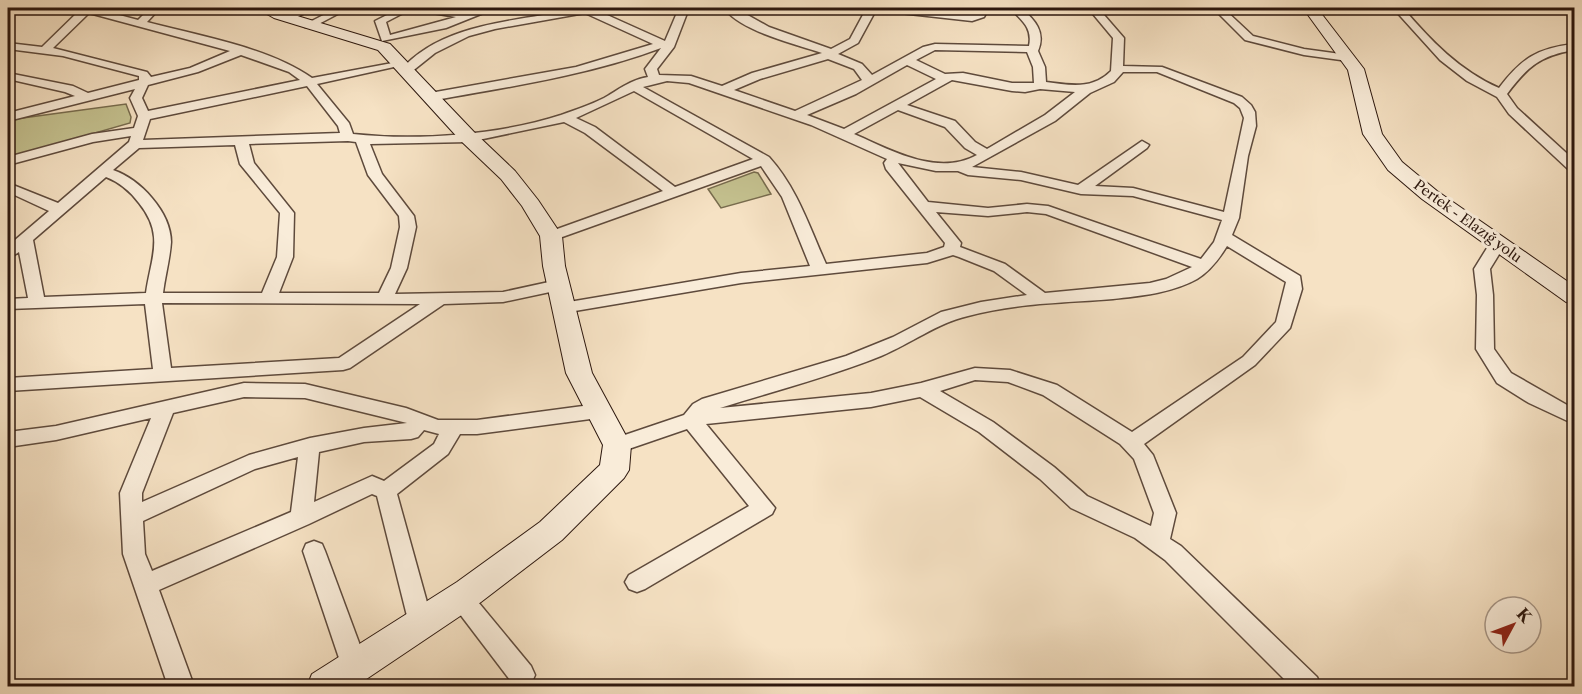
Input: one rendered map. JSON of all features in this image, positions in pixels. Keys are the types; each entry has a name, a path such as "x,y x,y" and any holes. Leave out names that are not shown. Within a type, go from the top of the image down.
{"street":[{"path":"8,11 12,8"},
{"path":"45,50 87,8 139,25 242,51 293,70 310,82 355,139 381,186 406,216 408,227 399,268 385,298"},
{"path":"139,25 155,8"},
{"path":"235,8 290,14 381,41 442,26 491,8"},
{"path":"290,14 344,8"},
{"path":"325,687 461,598 551,531 614,470 617,445 579,373 560,297 551,236 544,222 508,175 430,97 381,41 380,21 408,8"},
{"path":"421,8 469,16"},
{"path":"653,75 652,66 684,8"},
{"path":"729,8 766,29 854,64 866,73 869,81"},
{"path":"841,8 875,9 952,32 1033,49"},
{"path":"796,115 852,91 927,49 980,15 984,8"},
{"path":"1015,8 1035,28 1037,43 1033,49"},
{"path":"960,167 1050,118 1086,90 1110,79 1119,69 1119,38 1093,8"},
{"path":"1218,8 1249,38 1304,52 1348,58"},
{"name":"Pertek - Elazığ yolu","path":"1310,8 1360,77 1366,118 1371,132 1389,159 1428,193 1575,297"},
{"path":"1398,8 1439,54 1481,85 1501,94 1513,111 1575,167"},
{"path":"144,116 310,82 402,67 472,32 511,22 590,9 664,46"},
{"path":"722,91 756,76 830,54 854,41 875,9"},
{"path":"8,46 81,56 146,76 136,98 144,116 137,137 104,172 8,254"},
{"path":"430,97 553,74 664,46"},
{"path":"1501,94 1526,60 1541,54 1575,47"},
{"path":"1033,49 1039,67 1040,85"},
{"path":"8,117 194,70 242,51"},
{"path":"612,60 653,75 690,80 796,115 895,157 924,165 960,167 968,171 1021,176 1081,190 1133,192 1231,218"},
{"path":"907,60 944,78"},
{"path":"691,420 700,409 709,404 853,359 900,341 948,316 1041,299 1140,290 1178,281 1204,266 1224,237 1231,218 1241,156 1251,127 1251,114 1247,106 1238,100 1158,69 1119,69"},
{"path":"8,161 92,138 137,137 241,141 469,138 566,118 605,102 653,75"},
{"path":"8,76 69,89 89,98"},
{"path":"845,134 944,78 963,76 1012,87 1025,88 1040,85 1086,90"},
{"path":"633,86 764,160 780,180 820,269"},
{"path":"895,105 950,124 970,145 986,154"},
{"path":"566,118 590,130 672,191"},
{"path":"241,141 247,164 287,213 285,257 268,297"},
{"path":"1081,190 1142,145"},
{"path":"895,157 891,163 893,169 921,206 950,237 953,243 951,250"},
{"path":"551,236 764,160"},
{"path":"104,172 124,178 159,217 164,229 164,242 154,298 163,375"},
{"path":"8,187 60,210"},
{"path":"921,206 988,212 1027,208 1048,210 1204,266"},
{"path":"1131,443 1249,361 1284,324 1295,285 1294,280 1224,237"},
{"path":"25,240 37,302"},
{"path":"1498,243 1482,269 1485,295 1485,349 1504,378 1536,398 1575,417"},
{"path":"8,304 154,298 560,297 695,285 927,258 951,250 972,255 1002,267 1027,285 1041,299"},
{"path":"8,385 343,364 440,299"},
{"path":"617,445 691,420 718,415 871,402 975,374 1010,376 1050,390 1131,443 1143,455 1166,513 1158,543"},
{"path":"8,439 56,433 244,390 305,391 406,415 436,427 477,427 598,411"},
{"path":"922,390 986,427 1047,473 1079,502 1143,532 1173,553 1308,687"},
{"path":"165,408 131,493 134,515 134,554 181,687"},
{"path":"637,582 765,508 691,420"},
{"path":"134,515 249,463 310,446 364,435 411,432 421,421"},
{"path":"386,491 441,448 454,427"},
{"path":"301,518 310,446"},
{"path":"145,585 301,518 372,484 386,491 421,624"},
{"path":"314,551 355,667"},
{"path":"461,598 522,675"}],"shaded area":[{"path":"126,104 131,117 130,123 8,158 8,120"},
{"path":"754,172 758,173 771,194 721,208 708,189"}]}
